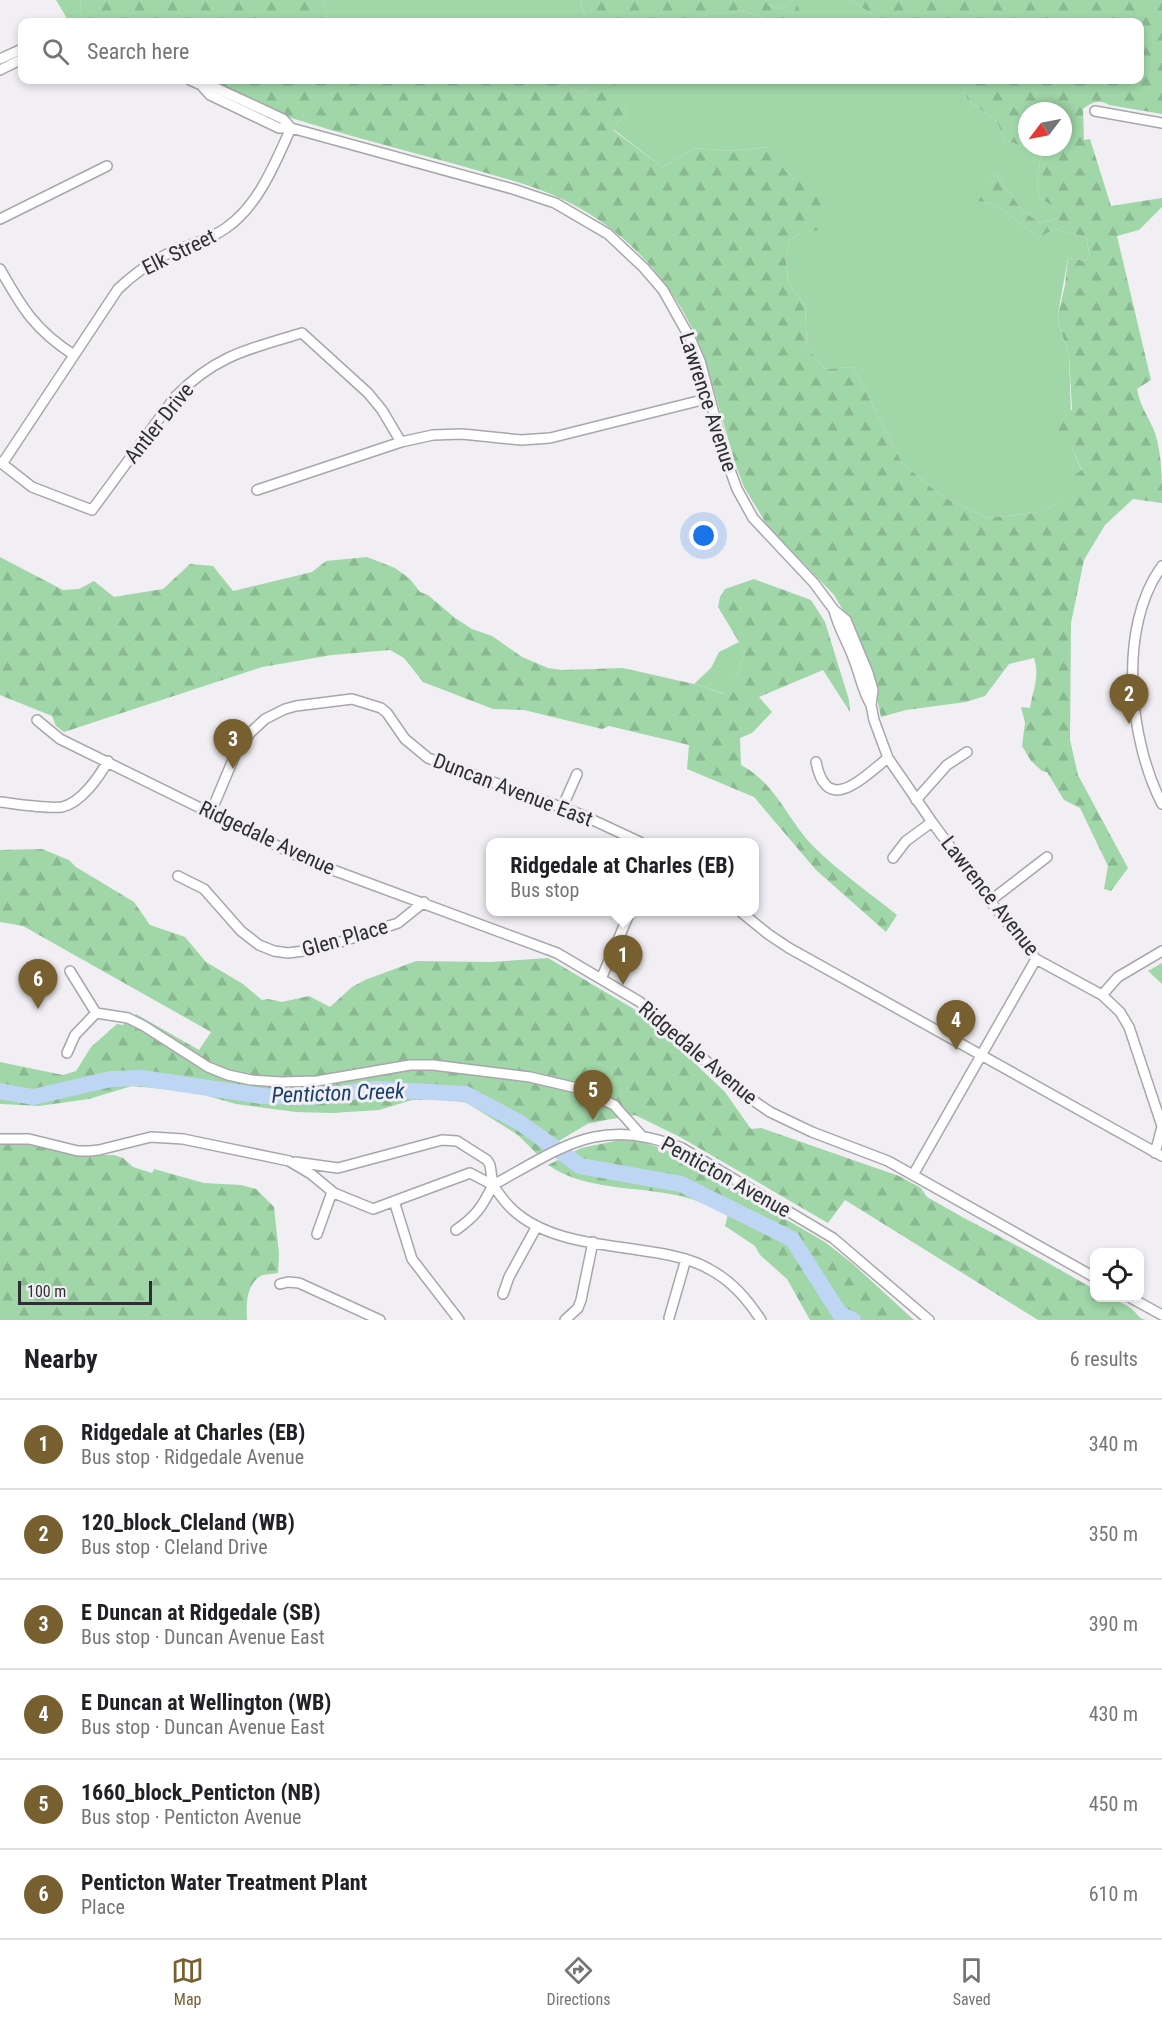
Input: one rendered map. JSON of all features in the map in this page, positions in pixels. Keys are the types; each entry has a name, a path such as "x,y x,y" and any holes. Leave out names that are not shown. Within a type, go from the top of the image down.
{"street":[{"path":"0,59 18,51"},
{"path":"0,70 18,61"},
{"name":"Lawrence Avenue","path":"199,84 210,95 279,128 291,128 513,189 555,203 608,234 663,290 700,361 726,459 737,489 753,518 814,583 834,610 837,625 854,659 888,758 990,901 1036,959 1102,995 1120,1012 1129,1028 1162,1126 1158,1155"},
{"path":"1095,111 1162,123"},
{"name":"Elk Street","path":"1,463 118,289 135,273 166,254 200,243 227,228 245,210 271,173 291,128"},
{"path":"0,219 107,166"},
{"path":"0,268 21,306 33,322 46,335 74,355"},
{"name":"Antler Drive","path":"1,463 32,487 92,510 175,397 188,383 203,371 235,354 302,333 368,393 382,410 400,442"},
{"path":"257,490 400,442 462,434 521,440 550,438 710,398"},
{"path":"1162,566 1151,584 1136,627 1134,685 1140,747 1147,771 1162,804"},
{"name":"Duncan Avenue East","path":"211,812 235,755 250,734 265,719 285,709 352,699 381,708 405,739 428,758 562,808 629,838"},
{"name":"Ridgedale Avenue","path":"37,720 60,739 306,860 557,953 640,1002 741,1092 770,1112 812,1132 888,1161 1090,1274"},
{"path":"916,800 946,768 968,752"},
{"path":"816,762 822,781 837,791 848,788 888,758"},
{"path":"0,802 62,807 76,801 101,774 108,761"},
{"path":"562,808 577,774"},
{"path":"893,858 906,841 932,822"},
{"path":"990,901 1047,857"},
{"name":"Glen Place","path":"178,876 204,889 241,931 259,945 288,953 319,949 398,923 424,902"},
{"path":"601,979 628,916"},
{"path":"746,916 789,948 1158,1155"},
{"path":"1102,995 1118,978 1162,951"},
{"path":"913,1175 1036,959"},
{"path":"67,1053 75,1035 96,1013 70,971"},
{"name":"Penticton Avenue","path":"96,1013 128,1018 208,1067 228,1076 251,1080 298,1082 352,1076 410,1065 433,1065 530,1077 581,1089 614,1105 641,1135 657,1138 682,1149 833,1238 929,1320"},
{"path":"456,1230 480,1210 493,1185 565,1146 591,1136 612,1133 641,1135"},
{"path":"0,1139 29,1139 78,1151 90,1151 151,1137 183,1139 289,1161 338,1168 442,1140 453,1140 487,1160 493,1185"},
{"path":"289,1161 311,1174 332,1192 374,1209 470,1173 493,1185 514,1211 552,1233 686,1259 710,1269 735,1287 761,1320"},
{"path":"317,1234 332,1192"},
{"path":"394,1202 412,1259 459,1320"},
{"path":"504,1294 510,1277 537,1226"},
{"path":"565,1320 579,1308 593,1242"},
{"path":"669,1318 686,1259"},
{"path":"280,1284 298,1283 380,1320"},
{"path":"1138,1302 1162,1315"}],"green space":[{"path":"56,0 80,0 82,18 67,18"},
{"path":"80,0 323,0 328,18 82,18"},
{"path":"323,0 580,0 586,18 328,18"},
{"path":"580,0 766,0 768,5 780,9 793,0 796,1 802,18 765,18 741,10 690,18 586,18"},
{"path":"766,0 793,0 780,9 768,5"},
{"path":"793,0 851,0 877,18 802,18"},
{"path":"851,0 1162,0 1162,114 1099,102 1083,109 1084,140 1090,139 1111,206 1162,198 1162,207 1139,230 1117,236 1151,380 1137,389 1140,401 1153,427 1159,450 1162,503 1133,499 1105,525 1084,560 1071,623 1070,740 1078,775 1128,868 1111,891 1104,889 1108,866 1080,808 1064,800 1047,772 1042,771 1031,761 1022,746 1025,723 1021,707 1030,708 1036,677 1034,658 1009,664 985,696 966,702 906,710 881,717 875,689 848,619 834,595 767,525 744,487 704,356 693,330 664,282 625,240 579,208 553,195 497,176 277,114 213,84 561,84 582,93 591,84 615,84 624,99 627,113 613,130 662,167 695,148 730,151 769,147 782,167 795,179 835,192 832,212 821,230 802,232 790,240 786,257 788,282 805,306 807,347 825,369 853,367 903,464 943,497 987,518 1035,513 1073,497 1069,478 1082,470 1072,448 1056,438 1055,413 1072,410 1069,355 1057,319 1065,285 1068,258 1085,261 1090,256 1086,237 1054,229 1039,238 997,205 978,201 975,196 992,175 996,174 1023,211 1040,223 1057,218 1057,209 1040,198 1037,185 1041,156 1072,156 1072,102 1018,102 1018,145 1005,140 997,122 967,99 962,84 1144,84 1144,18 877,18"},
{"path":"741,10 765,18 689,18"},
{"path":"561,84 591,84 582,93"},
{"path":"613,84 962,84 967,99 997,122 1005,140 1018,145 1018,156 1041,156 1037,185 1040,198 1057,209 1057,218 1040,223 1023,211 996,174 992,175 976,196 978,201 997,205 1039,238 1054,229 1086,237 1090,257 1085,261 1068,258 1057,319 1069,355 1072,448 1082,471 1074,497 1035,513 987,518 943,497 903,464 853,367 825,369 807,347 805,306 788,282 786,257 790,240 802,232 811,187 792,176 768,147 730,151 695,148 662,167 613,129 627,113 623,98"},
{"path":"0,557 63,590 79,589 94,581 114,597 163,589 190,564 213,566 233,591 312,572 326,561 367,557 395,568 410,579 420,592 428,595 472,629 492,636 522,657 548,668 562,670 623,668 694,684 724,694 737,674 745,652 718,607 725,589 754,579 811,600 825,622 849,700 850,712 823,670 759,697 772,712 752,733 740,738 741,765 764,782 805,837 823,856 897,915 886,932 816,870 754,797 687,769 689,745 609,726 602,729 524,710 493,709 423,682 404,658 390,650 332,655 262,667 64,732 56,726 52,716 0,695"},
{"path":"739,642 745,652 737,674 725,694 694,684 711,668 719,652"},
{"path":"42,849 69,860 76,867 134,902 150,925 185,937 206,962 243,984 262,1000 282,1002 309,996 330,1007 352,987 365,980 416,961 491,962 548,958 634,1009 661,1031 725,1092 751,1129 761,1128 899,1176 921,1188 927,1197 1090,1287 1090,1302 1121,1303 1146,1320 1038,1320 845,1200 828,1223 680,1137 635,1115 589,1123 537,1154 518,1135 467,1103 443,1099 412,1100 379,1110 332,1113 296,1112 236,1104 194,1092 132,1086 89,1099 39,1106 0,1104 0,1062 63,1075 76,1071 91,1047 117,1024 123,1025 136,1014 199,1050 211,1032 23,926 0,922 0,850"},
{"path":"1162,963 1162,984 1148,971"},
{"path":"615,1139 641,1141 668,1151 825,1242 853,1264 914,1320 810,1320 787,1279 760,1255 755,1246 725,1226 728,1214 686,1197 595,1184 548,1165 581,1148 615,1141"},
{"path":"0,1143 30,1143 82,1155 114,1155 123,1158 133,1167 152,1173 154,1169 204,1183 241,1185 256,1189 274,1207 279,1254 278,1273 263,1275 253,1283 248,1294 247,1320 0,1320"}],"waterway":[{"name":"Penticton Creek","path":"0,1091 33,1097 111,1079 142,1078 262,1096 311,1097 377,1089 466,1094 519,1122 580,1166 681,1184 792,1239 840,1314 853,1320"}],"place":[{"name":"120_block_Cleland (WB)","path":"1129,724"},
{"name":"E Duncan at Ridgedale (SB)","path":"233,769"},
{"name":"Ridgedale at Charles (EB)","path":"623,985"},
{"name":"Penticton Water Treatment Plant","path":"38,1009"},
{"name":"E Duncan at Wellington (WB)","path":"956,1050"},
{"name":"1660_block_Penticton (NB)","path":"593,1120"}]}
